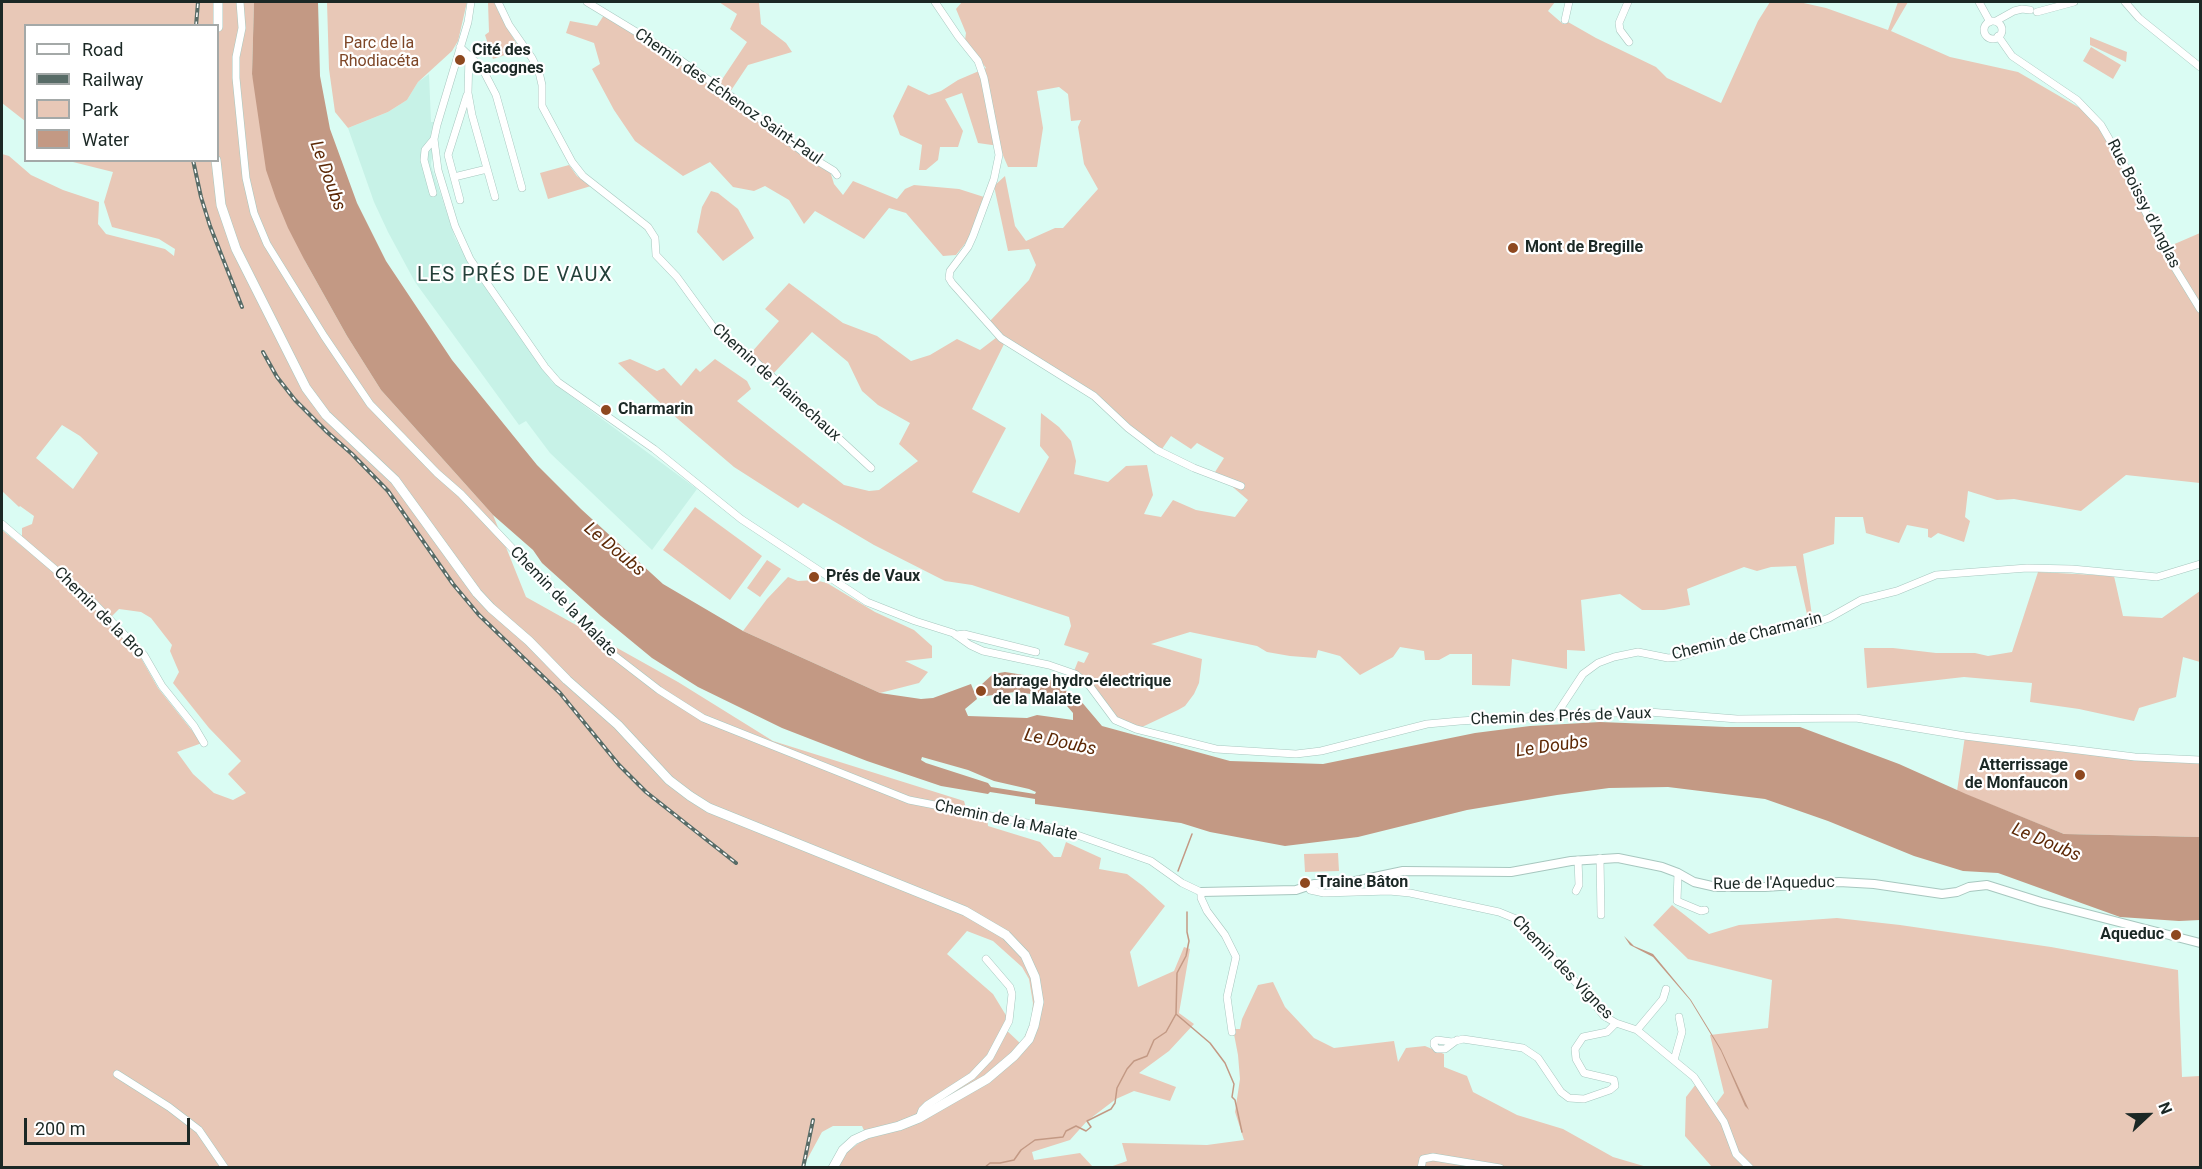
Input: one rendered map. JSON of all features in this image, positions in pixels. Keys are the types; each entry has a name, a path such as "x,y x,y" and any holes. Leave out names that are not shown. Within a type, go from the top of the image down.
{"main road":[{"path":"218,2 218,24"},
{"path":"216,162 221,205 236,249 306,388 327,415 395,480 477,593 491,608 529,641 567,681 618,725 669,780 690,796 709,807 908,887 991,925 1018,946 1030,965 1038,991 1037,1015 1029,1039 1003,1067 987,1079 919,1118 904,1125 860,1137 843,1150 833,1167"}],"street":[{"name":"Chemin de la Malate","path":"240,2 242,28 236,57 236,78 246,178 254,213 267,244 324,336 370,404 437,473 461,494 611,653 659,690 703,718 909,800 1063,830 1151,861 1182,883 1201,892"},
{"name":"Chemin des Prés de Vaux","path":"471,2 468,22 434,139 438,170 446,199 470,260 541,362 558,382 654,449 755,529 865,600 956,635 983,651 1063,668 1075,674 1089,686 1115,720 1136,729 1216,749 1273,754 1311,753 1427,724 1556,715 1649,712 1737,719 1856,718 1965,736 2135,757 2200,760"},
{"name":"Chemin de Plainechaux","path":"498,2 509,25 539,72 542,85 542,106 572,162 583,176 648,227 655,238 656,255 677,277 717,332 754,360 872,468"},
{"name":"Chemin des Échenoz Saint-Paul","path":"587,2 671,54 837,175"},
{"path":"935,2 978,61 984,78 999,155 994,179 973,236 968,247 950,271 949,278 952,283 1001,338 1094,396 1128,428 1161,452 1194,468 1241,486"},
{"path":"1565,20 1569,2"},
{"path":"1628,2 1619,23 1620,30 1629,42"},
{"path":"1979,2 1993,22 2002,27 1998,36 1991,38 1987,35 1985,27 1993,22 2014,11 2022,9 2034,11 2074,2"},
{"path":"2125,2 2139,18 2200,67"},
{"name":"Rue Boissy d'Anglas","path":"1998,36 2012,56 2078,100 2101,125 2127,168 2137,195 2170,260 2200,309"},
{"path":"460,48 482,68 496,94 522,188"},
{"path":"469,55 468,93 495,197"},
{"path":"460,200 448,155 468,93"},
{"path":"433,193 424,160 425,150 434,139"},
{"path":"454,177 487,169"},
{"name":"Chemin de la Bro","path":"2,524 91,600 144,655 162,686 194,726 204,743"},
{"name":"Chemin de Charmarin","path":"1556,715 1583,674 1598,663 1614,657 1638,652 1668,658 1679,657 1761,632 1822,621 1861,600 1897,591 1929,577 1993,570 2072,569 2157,577 2200,564"},
{"name":"Chemin des Prés de Vaux","path":"956,635 964,634 1036,652"},
{"path":"1600,858 1601,915"},
{"name":"Rue de l'Aqueduc","path":"1201,892 1296,890 1403,872 1511,872 1578,860 1627,859 1678,873 1694,882 1716,887 1765,887 1839,882 1874,884 1942,894 1987,885 2041,902 2200,943"},
{"path":"1576,891 1580,885 1578,860"},
{"path":"1678,873 1677,901 1701,911 1705,910"},
{"name":"Chemin des Vignes","path":"1309,886 1310,890 1324,893 1397,892 1508,914 1522,924 1586,992 1604,1016 1637,1030 1700,1084 1724,1122 1736,1154 1750,1167"},
{"path":"1201,892 1201,898 1207,911 1225,935 1236,957 1227,998 1232,1032"},
{"path":"919,1118 927,1105 972,1076 990,1057 1010,1021 1012,994 1010,987 986,959"},
{"path":"1637,1030 1663,999 1666,989"},
{"path":"1674,1060 1682,1032 1679,1017"},
{"path":"1457,1040 1476,1039 1523,1048 1531,1052 1548,1071 1561,1092 1569,1098 1584,1099 1610,1090 1615,1086 1614,1080 1584,1072 1576,1059 1575,1049 1583,1037 1607,1032 1616,1023"},
{"path":"117,1074 169,1107 199,1130 225,1167"},
{"path":"1421,1167 1423,1159 1433,1157 1500,1167"}],"shaded area":[{"path":"429,74 431,122 435,122 431,165 455,238 474,272 552,382 697,489 652,550 550,453 526,421 519,425 415,282 388,232 374,202 348,128 388,112 407,100 418,82"}],"green space":[{"path":"2,2 254,2 252,74 305,261 347,336 381,390 493,515 526,597 678,682 773,741 964,801 968,815 987,818 988,826 1040,842 1054,857 1061,857 1066,842 1101,858 1099,869 1127,874 1143,886 1165,906 1130,952 1138,987 1174,971 1184,947 1190,949 1179,1013 1194,1024 1169,1051 1139,1073 1176,1087 1170,1101 1134,1091 1116,1099 1087,1121 1070,1140 1032,1152 1034,1160 1080,1153 1093,1167 837,1167 847,1152 867,1137 862,1126 833,1126 822,1132 803,1167 2,1167 2,530 94,607 141,658 158,688 202,743 177,752 193,774 214,793 233,800 246,793 228,774 241,761 209,728 173,683 179,672 170,651 172,645 151,618 141,612 119,609 111,617 22,538 22,528 32,524 34,516 19,507 2,491 2,154 9,156 31,175 63,190 99,202 98,224 106,234 165,249 174,256 175,249 159,239 112,227 104,202 113,172 73,162 219,162 219,24 24,24 24,120 2,103","holes":["62,425 80,436 98,453 73,489 36,458","967,931 993,941 1022,967 1029,979 1033,1003 1031,1023 1021,1044 1003,1027 1007,1017 993,994 947,954"]},
{"name":"Parc de la Rhodiacéta","path":"327,2 467,2 458,41 452,51 418,82 407,100 388,112 348,128 335,112 329,69"},
{"path":"488,2 495,2 520,50 493,59 485,35 489,32"},
{"path":"719,2 759,2 761,24 786,43 792,52 748,65 728,95 830,171 834,184 843,195 853,181 897,199 905,189 914,185 959,189 984,197 968,240 956,255 943,256 906,213 889,208 864,239 815,211 804,224 789,200 765,186 754,191 733,187 710,162 683,176 635,141 614,110 592,69 600,64 594,43 566,33 570,21 597,26 604,15 717,87 747,42 730,29 737,14"},
{"path":"962,2 1555,2 1548,11 1563,24 1568,22 1656,67 1667,78 1721,103 1758,21 1770,2 1799,2 1826,8 1888,30 1898,2 1908,2 1891,31 1950,57 2018,72 2085,111 2104,134 2163,249 2200,233 2200,483 2126,475 2081,511 2014,499 1997,500 1968,491 1965,517 1970,521 1964,542 1938,533 1931,538 1928,537 1928,529 1907,525 1899,543 1866,533 1863,517 1835,517 1834,544 1803,554 1813,622 1809,623 1796,566 1771,567 1757,571 1744,567 1687,589 1690,605 1664,610 1642,610 1620,594 1581,600 1585,651 1567,650 1567,669 1512,659 1510,686 1472,685 1472,654 1450,654 1439,660 1425,660 1424,651 1400,647 1393,657 1360,675 1340,656 1318,650 1316,658 1290,656 1267,652 1257,646 1190,632 1151,644 1202,659 1199,683 1194,694 1185,706 1140,728 1117,718 1091,684 1074,671 1078,661 1084,663 1089,653 1064,645 1071,626 1069,617 972,585 945,581 874,545 803,503 798,508 734,467 672,414 618,363 630,359 657,371 664,368 681,386 696,368 700,372 715,359 747,381 751,389 737,401 844,485 869,491 879,490 918,461 899,444 910,423 878,405 862,391 848,362 812,332 773,374 751,353 779,321 765,309 789,283 843,323 877,336 911,361 930,355 957,339 980,350 1001,334 990,321 1029,280 1036,265 1029,249 1008,251 994,186 1005,176 1015,226 1026,241 1055,228 1063,228 1098,189 1084,164 1078,127 1081,120 1071,121 1068,94 1059,87 1037,91 1043,128 1037,167 1008,167 999,146 978,143 962,93 945,99 963,131 958,147 940,147 938,160 926,170 919,170 922,145 900,135 893,116 908,85 929,95 986,68 965,40 966,33 956,9","holes":["1006,340 1098,395 1129,426 1162,449 1171,436 1191,449 1197,443 1224,458 1215,472 1248,500 1235,517 1196,510 1173,500 1161,517 1144,514 1153,495 1147,465 1126,466 1108,482 1074,474 1076,461 1071,441 1059,427 1041,413 1040,446 1049,457 1019,513 972,492 1006,428 972,409"]},
{"path":"2090,37 2127,52 2126,62 2090,45"},
{"path":"2091,47 2121,65 2113,79 2083,61"},
{"path":"569,165 577,176 591,186 548,199 540,173"},
{"path":"711,191 718,193 738,209 754,238 723,261 697,232 702,207"},
{"path":"695,507 762,556 730,600 663,550"},
{"path":"767,560 781,569 760,597 747,588"},
{"path":"2038,572 2114,576 2123,616 2162,618 2200,591 2200,662 2183,657 2176,697 2139,708 2134,721 2079,709 2030,702 2032,683 1964,677 1867,688 1864,648 1975,653 1988,656 2012,652"},
{"path":"788,577 798,581 815,580 827,583 875,612 914,630 932,646 932,658 905,661 928,672 919,683 880,693 743,631 767,599"},
{"name":"Atterrissage de Monfaucon","path":"1965,736 2161,760 2200,759 2200,837 2064,834 1957,791"},
{"path":"1338,853 1339,871 1305,872 1304,854"},
{"path":"1672,905 1709,934 1739,925 1837,918 2051,947 2178,970 2182,1077 2200,1076 2200,1167 1712,1167 1685,1136 1686,1097 1696,1084 1715,1105 1724,1093 1710,1035 1768,1028 1772,980 1688,959 1653,925"},
{"path":"1273,982 1285,1007 1314,1038 1334,1048 1394,1041 1398,1062 1406,1048 1425,1046 1444,1054 1444,1067 1467,1076 1473,1092 1517,1115 1563,1129 1613,1157 1647,1167 1107,1168 1127,1161 1122,1143 1207,1145 1244,1140 1235,1112 1240,1079 1233,1029 1240,1029 1242,1019 1258,985"}],"water":[{"name":"Le Doubs","path":"254,2 318,2 320,76 330,129 357,203 386,261 452,360 537,465 663,584 743,631 880,693 921,699 933,698 971,684 977,699 965,709 968,716 1027,718 1037,715 1073,720 1073,713 1067,706 1048,696 1015,692 986,696 981,685 993,674 1005,672 1049,679 1080,700 1102,726 1230,761 1323,764 1475,733 1530,726 1600,722 1726,727 1800,727 1899,764 2064,834 2200,837 2200,920 2120,917 1998,873 1963,871 1914,856 1828,821 1765,799 1668,787 1609,788 1467,810 1358,837 1285,846 1210,832 1181,823 1035,804 1035,799 941,786 867,761 782,728 698,687 652,658 601,616 493,515 381,390 347,336 305,261 276,199 266,170 252,74","holes":["922,757 968,770 994,781 1036,792 1035,794 991,787 988,783 921,760"]},
{"path":"1624,936 1634,946 1653,954 1691,1000 1721,1049 1749,1110 1745,1106 1721,1051 1690,1000 1653,957 1630,945"}],"waterway":[{"path":"1178,871 1192,834"},
{"path":"984,1168 990,1163 1014,1160 1021,1150 1035,1140 1063,1137 1066,1131 1076,1126 1086,1131 1091,1127 1087,1121 1111,1109 1115,1103 1117,1088 1127,1069 1134,1061 1147,1056 1154,1040 1166,1032 1176,1014 1177,973 1186,956 1189,941 1187,912"},
{"path":"1176,1014 1210,1043 1225,1063 1234,1084 1232,1097 1235,1100 1242,1132"}],"railway":[{"path":"196,24 198,2"},
{"path":"193,162 210,226 242,307"},
{"path":"263,352 277,377 295,400 388,491 453,584 479,615 560,693 619,765 646,792 736,863"},
{"path":"803,1168 813,1120"}],"place":[{"name":"Cité des Gacognes","path":"460,60"},
{"name":"Mont de Bregille","path":"1513,248"},
{"name":"Charmarin","path":"606,410"},
{"name":"Prés de Vaux","path":"814,577"},
{"name":"barrage hydro-électrique de la Malate","path":"981,691"},
{"name":"Atterrissage de Monfaucon","path":"2080,775"},
{"name":"Traine Bâton","path":"1305,883"},
{"name":"Aqueduc","path":"2176,935"}],"district":[{"name":"LES PRÉS DE VAUX","path":"515,276"}]}
